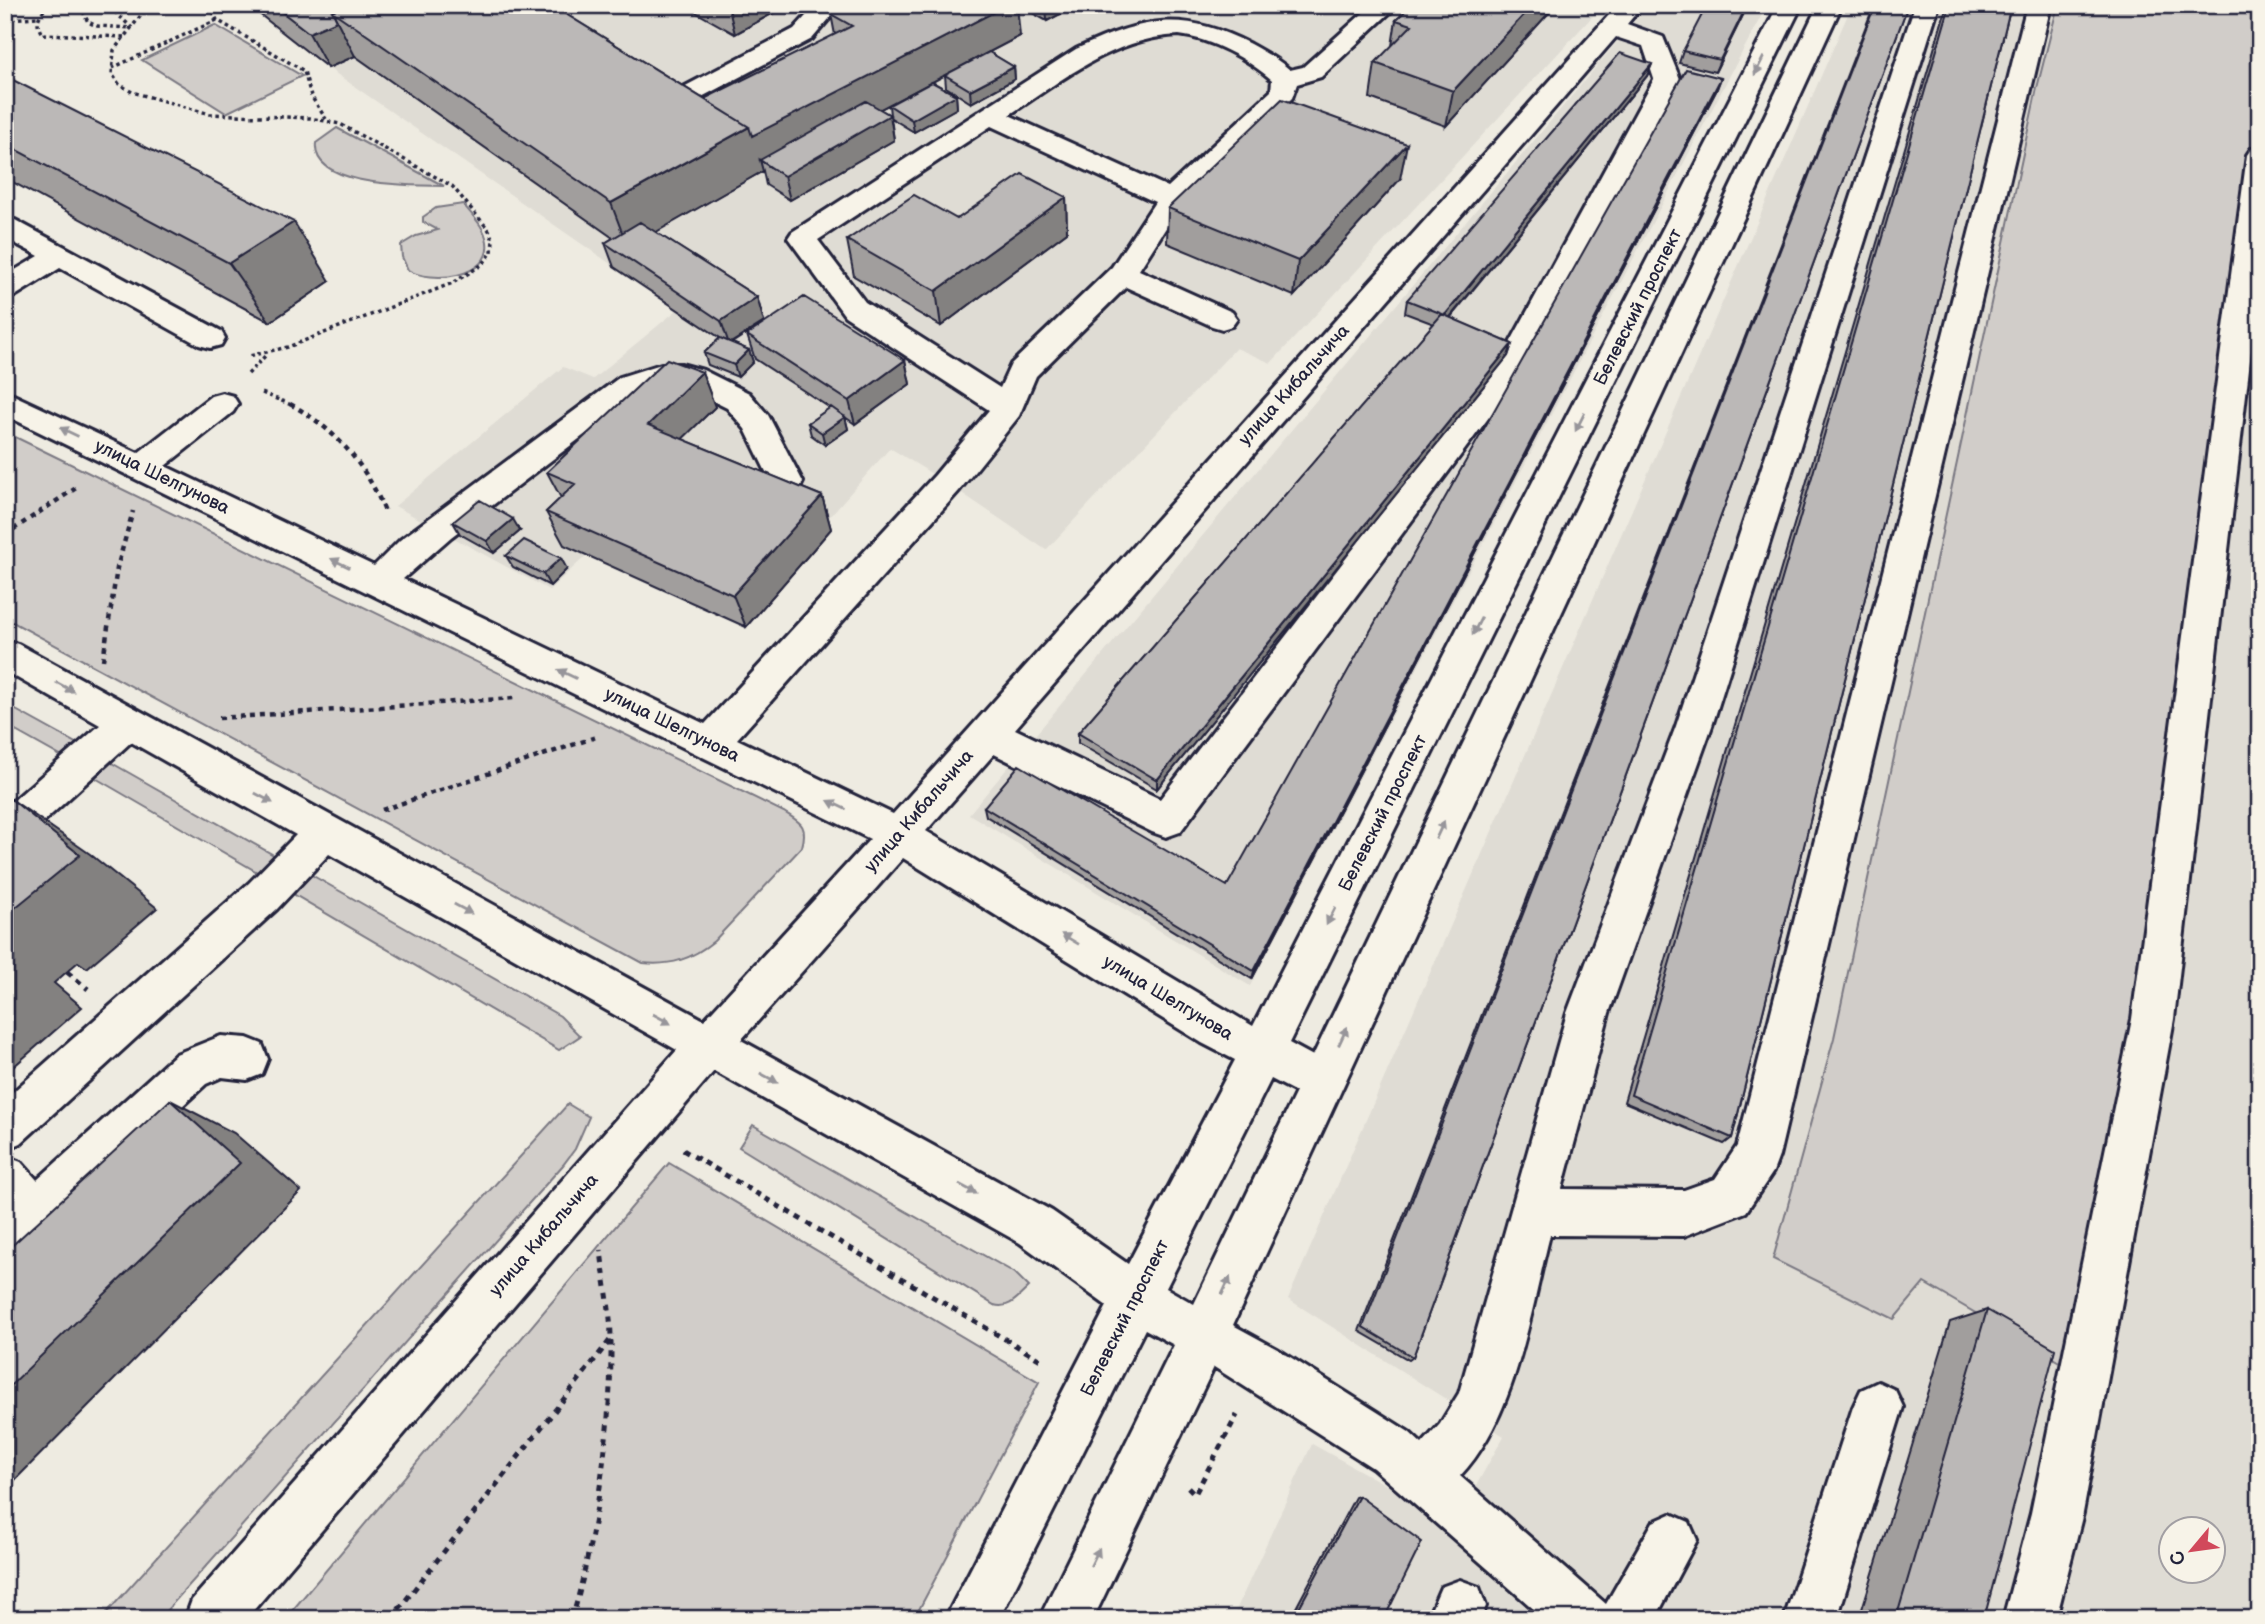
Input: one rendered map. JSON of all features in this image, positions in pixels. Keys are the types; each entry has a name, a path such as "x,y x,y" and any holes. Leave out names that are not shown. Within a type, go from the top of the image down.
{"street":[{"path":"685,96 803,34 829,5"},
{"path":"1285,79 1312,72 1385,5"},
{"name":"Белевский проспект","path":"971,1619 1262,1053 1790,5"},
{"path":"1065,1619 1204,1335 1830,5"},
{"path":"1424,1478 1458,1442 1481,1404 1588,1013 1694,726 1927,5"},
{"path":"1534,1212 1684,1213 1730,1196 1757,1156 2039,5"},
{"path":"987,733 1166,820 1516,359 1667,79 1654,41 1621,16"},
{"name":"улица Кибальчича","path":"211,1619 709,1045 899,835 1621,16"},
{"path":"1008,408 855,309 802,238 1086,54 1114,40 1147,31 1178,28 1209,33 1273,66 1285,79"},
{"path":"710,744 947,483 1008,408 1022,371 1122,274 1171,199 1283,93 1285,79"},
{"path":"990,116 1171,199"},
{"path":"2029,1619 2057,1513 2153,1019 2260,155"},
{"path":"5,226 210,338"},
{"path":"5,289 60,256"},
{"path":"1122,274 1222,319"},
{"path":"379,582 412,549 631,384 652,375 676,373 698,379 731,396 751,413 788,482"},
{"name":"улица Шелгунова","path":"5,402 899,835 1217,1029 1321,1082"},
{"path":"142,467 222,404"},
{"path":"5,654 1036,1227 1136,1298 1262,1367 1391,1450 1585,1619"},
{"path":"5,832 128,722"},
{"path":"5,1128 263,895 324,832"},
{"path":"5,1178 20,1226 191,1069 221,1056 247,1059"},
{"path":"1810,1619 1878,1407"},
{"path":"1626,1619 1671,1540"}],"path":[{"path":"49,5 38,17 37,26 42,34 55,37 93,34 124,37"},
{"path":"80,5 88,22 97,26 132,28"},
{"path":"113,5 114,11 132,28"},
{"path":"149,5 114,50 112,74 119,84 132,92 210,114 326,119 452,186 489,230 493,240 492,252 483,264 453,283 267,354 250,357 235,354 216,347 210,338"},
{"path":"210,5 217,20 304,71 311,96 326,119"},
{"path":"5,19 38,17"},
{"path":"112,68 217,20"},
{"path":"261,393 285,399 328,430 369,475 387,515 412,549"},
{"path":"93,703 108,640 117,568 142,467"},
{"path":"210,719 603,691"},
{"path":"324,832 429,793 655,717"},
{"path":"67,972 89,990"},
{"path":"677,1146 1043,1361"},
{"path":"572,1619 581,1589 605,1450 611,1339 592,1180"},
{"path":"391,1619 611,1339"},
{"path":"1195,1494 1262,1367"}],"shaded area":[{"path":"248,5 1603,5 1271,363 1236,348 1046,550 890,448 822,525 831,529 746,627 587,555 549,590 395,506 563,367 593,379 677,310 328,68"},
{"path":"1648,5 1767,5 1250,986 969,814"},
{"path":"1852,5 2058,5 2037,88 1834,1038 1774,1259 1924,1283 2068,1367 2142,1018 2260,91 2260,1619 1232,1619 1312,1444 1455,1523 1504,1436 1288,1299"},
{"path":"2058,5 2260,5 2260,91 2142,1018 2068,1367 1924,1283 1894,1319 1773,1259 1834,1038 2037,88"},
{"path":"215,25 302,76 226,113 142,60"},
{"path":"337,128 444,186 367,181 330,169 319,158 316,143"},
{"path":"463,204 478,221 486,237 486,254 480,264 458,275 444,277 431,277 408,270 402,257 401,245 416,236 438,230 423,222 423,217 436,208"},
{"path":"5,432 784,812 802,825 802,847 706,947 689,957 672,962 643,963 5,618"},
{"path":"5,704 79,745 64,758 5,725"},
{"path":"110,762 277,857 259,873 92,776"},
{"path":"308,873 560,1016 580,1036 559,1050 295,895 294,890"},
{"path":"568,1104 589,1117 575,1149 563,1165 159,1619 101,1619"},
{"path":"753,1125 1015,1273 1029,1287 1009,1304 994,1305 739,1147"},
{"path":"669,1163 1039,1382 914,1619 285,1619"}],"building":[{"path":"273,5 327,5 334,10 332,11 337,21 309,33"},
{"path":"345,5 551,5 749,127 611,203 332,11"},
{"path":"836,5 1008,5 752,136 749,127 704,99 852,26 831,14"},
{"path":"1411,5 1533,5 1453,91 1375,63 1412,25 1396,20"},
{"path":"1707,5 1747,5 1720,60 1683,51"},
{"path":"1875,5 1908,5 1413,1357 1363,1327"},
{"path":"1950,5 2011,5 1732,1138 1631,1095"},
{"path":"989,52 1014,67 970,90 945,75"},
{"path":"1620,53 1652,64 1445,315 1407,300"},
{"path":"1686,69 1721,78 1254,971 984,807 1019,765 1227,886"},
{"path":"5,76 294,222 229,263 5,144"},
{"path":"932,82 956,95 912,120 889,105"},
{"path":"1282,99 1407,144 1298,261 1168,208"},
{"path":"866,101 890,115 784,176 760,160"},
{"path":"1022,174 1066,197 936,291 847,240 914,195 957,219"},
{"path":"640,222 757,297 721,321 605,243"},
{"path":"804,297 905,360 849,401 747,335"},
{"path":"1442,314 1512,344 1157,780 1078,733"},
{"path":"720,338 749,350 734,365 704,353"},
{"path":"667,359 702,372 648,425 822,496 733,595 546,512 575,484 547,472"},
{"path":"831,407 845,417 822,433 808,423"},
{"path":"480,500 513,519 487,541 453,522"},
{"path":"524,540 561,558 543,574 506,556"},
{"path":"11,799 80,855 5,916 5,803"},
{"path":"170,1100 240,1163 5,1391 5,1252"},
{"path":"1987,1310 2055,1349 1984,1619 1896,1619"},
{"path":"1359,1496 1422,1542 1384,1619 1293,1619"}]}
